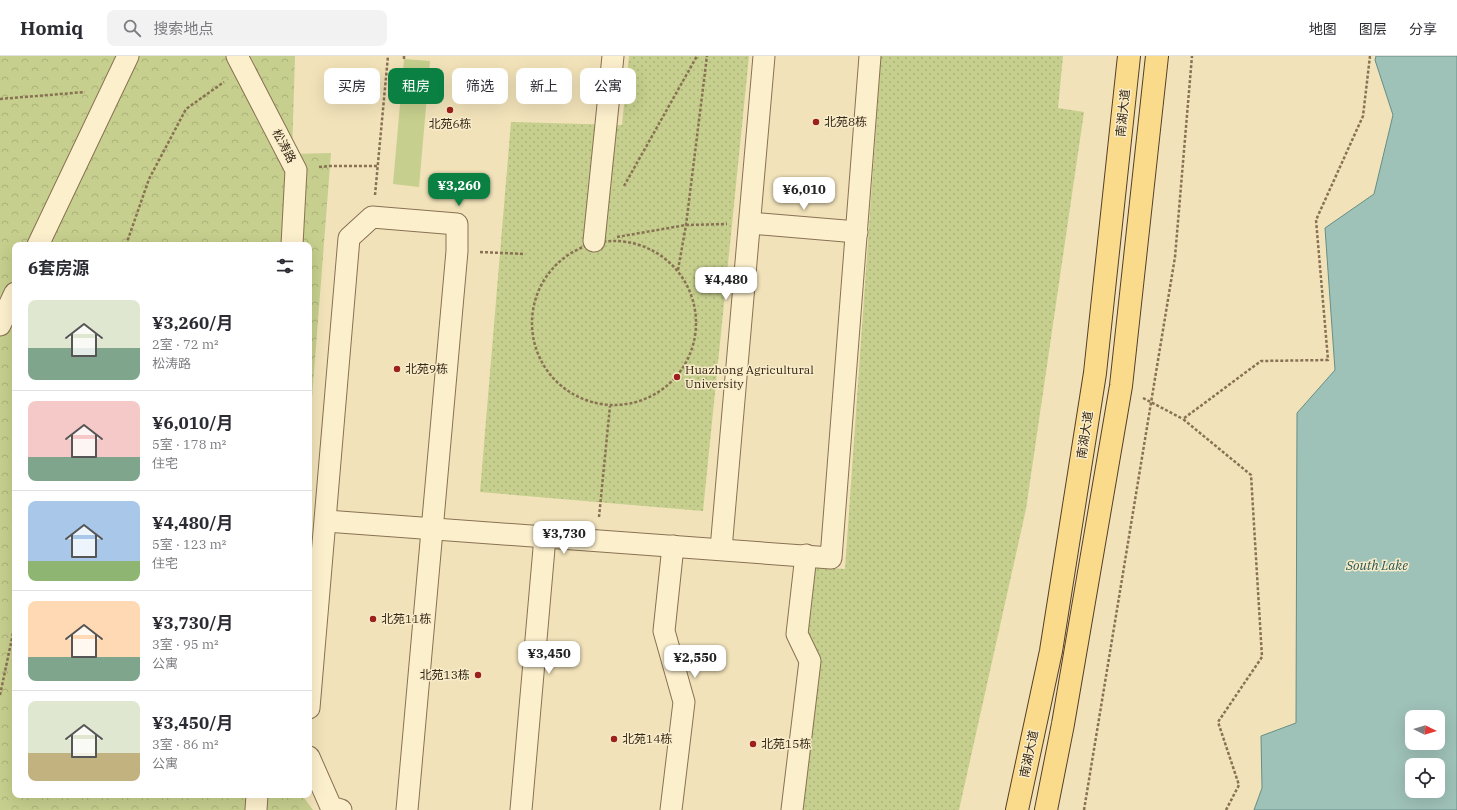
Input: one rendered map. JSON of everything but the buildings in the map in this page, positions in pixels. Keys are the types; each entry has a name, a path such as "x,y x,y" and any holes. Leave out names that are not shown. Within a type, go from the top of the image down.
{"main road":[{"name":"南湖大道","path":"1017,810 1051,651 1095,373 1129,56"},
{"path":"1046,810 1064,716 1121,386 1157,56"}],"street":[{"path":"39,242 128,56"},
{"path":"594,241 613,56"},
{"path":"721,549 764,56"},
{"path":"326,521 831,558 870,56"},
{"name":"松涛路","path":"239,62 296,170 292,242"},
{"path":"312,675 349,238 372,217 457,224 457,251 407,810"},
{"path":"750,223 857,232"},
{"path":"0,325 12,300"},
{"path":"521,810 545,537"},
{"path":"671,810 684,702 664,632 673,546"},
{"path":"792,810 810,661 797,634 806,555"},
{"path":"312,764 331,807 341,810"},
{"path":"256,810 257,798"}],"path":[{"path":"372,217 388,56"},
{"path":"620,193 697,56"},
{"path":"678,270 686,225 707,56"},
{"path":"1084,810 1174,257 1192,56"},
{"path":"1184,419 1261,361 1328,360 1316,220 1363,116 1370,56"},
{"path":"127,242 149,179 186,109 239,62"},
{"path":"0,99 112,90"},
{"path":"330,166 378,166"},
{"path":"575,256 594,241 686,225 750,223"},
{"path":"557,270 538,285 530,314 532,342 539,361 556,384 569,394 596,404 610,406 649,398 667,385 672,381 693,345 696,316 689,287 678,270 657,251 639,242 610,239 594,241"},
{"path":"457,251 525,254"},
{"path":"1121,386 1184,419 1251,475 1262,657 1218,722 1239,785 1226,810"},
{"path":"597,540 610,406"},
{"path":"0,695 12,638"}],"green space":[{"path":"0,56 295,56 292,154 331,153 312,397 312,242 12,242 12,798 304,798 313,810 0,810"},
{"path":"629,56 749,56 703,511 480,492 511,122 622,125 624,104 636,104 636,68 628,68"},
{"path":"881,56 1063,56 1058,108 1084,112 1026,509 959,810 803,810 820,658 806,635 813,567 845,569"},
{"path":"404,59 430,61 429,68 403,68"},
{"path":"400,104 426,104 419,187 393,184"}],"water":[{"name":"South Lake","path":"1376,56 1457,56 1457,810 1254,810 1262,788 1261,736 1296,723 1297,413 1335,370 1325,228 1374,194 1393,115 1375,60"}],"place":[{"name":"北苑6栋","path":"450,110"},
{"name":"北苑8栋","path":"816,122"},
{"name":"北苑9栋","path":"397,369"},
{"name":"Huazhong Agricultural University","path":"677,377"},
{"name":"北苑11栋","path":"373,619"},
{"name":"北苑13栋","path":"478,675"},
{"name":"北苑14栋","path":"614,739"},
{"name":"北苑15栋","path":"753,744"}]}
